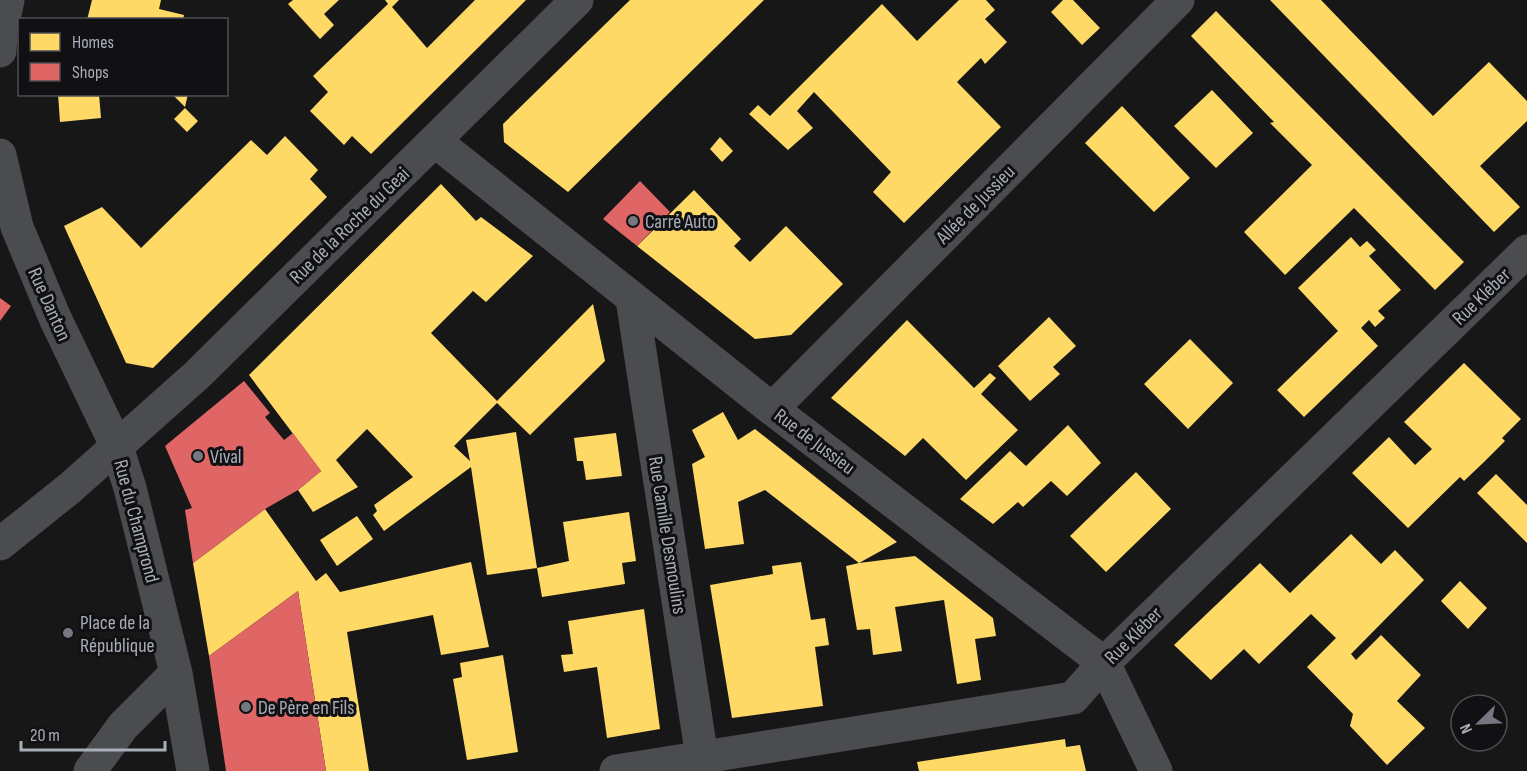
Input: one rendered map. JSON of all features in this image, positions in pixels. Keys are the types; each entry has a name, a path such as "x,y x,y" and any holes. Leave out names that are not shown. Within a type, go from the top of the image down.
{"street":[{"path":"0,51 1,33 8,0"},
{"name":"Rue de la Roche du Geai","path":"117,447 197,375 577,0"},
{"name":"Allée de Jussieu","path":"772,409 1178,0"},
{"name":"Rue de Jussieu","path":"435,141 772,409 1104,663 1156,771"},
{"name":"Rue Danton","path":"0,155 17,226 56,318 117,447"},
{"name":"Rue Kléber","path":"616,771 703,764 1073,698 1104,663 1527,251"},
{"name":"Rue Camille Desmoulins","path":"632,299 703,764"},
{"path":"0,544 70,489 117,447"},
{"name":"Rue du Champrond","path":"117,447 130,488 176,673 193,771"},
{"path":"90,771 123,726 176,673"}],"building: Homes":[{"path":"92,0 161,0 159,9 184,15 183,18 88,18"},
{"path":"293,0 339,0 324,14 334,25 320,39 288,4"},
{"path":"385,0 399,0 392,7 427,48 475,0 526,0 371,154 352,136 344,145 310,111 328,92 313,76 388,4"},
{"path":"630,0 764,0 568,192 504,142 503,124"},
{"path":"959,0 986,0 995,10 985,19 1007,42 985,64 981,58 957,82 1001,127 904,223 873,192 891,172 814,92 797,111 813,128 788,150 749,114 758,105 770,116 882,4 917,41"},
{"path":"1063,0 1073,0 1100,28 1082,45 1051,12"},
{"path":"1270,0 1321,0 1433,116 1489,62 1527,101 1527,121 1480,166 1520,207 1494,232"},
{"path":"1216,11 1464,262 1435,290 1354,208 1285,275 1244,232 1312,165 1270,123 1274,122 1191,36"},
{"path":"1212,90 1253,133 1216,168 1174,126"},
{"path":"58,96 99,96 101,118 60,122"},
{"path":"174,96 188,96 185,107"},
{"path":"1122,106 1190,178 1154,212 1085,143"},
{"path":"185,108 198,121 187,132 174,119"},
{"path":"285,136 318,170 310,179 327,197 153,368 126,363 64,226 102,207 141,248 251,140 267,155"},
{"path":"720,137 733,151 722,162 710,149"},
{"path":"441,184 476,221 481,217 533,256 486,302 473,291 431,333 497,401 593,304 605,361 530,435 497,403 454,446 470,461 466,440 516,432 537,568 487,575 471,467 384,531 373,515 377,511 374,505 413,477 367,429 336,460 358,487 313,512 298,490 321,471 249,375"},
{"path":"694,190 741,239 734,246 750,262 786,226 843,284 791,335 755,339 637,246"},
{"path":"1351,237 1360,247 1367,241 1376,250 1369,256 1401,290 1378,311 1385,318 1375,327 1369,320 1361,328 1378,346 1304,417 1277,390 1338,331 1298,288"},
{"path":"1049,317 1076,346 1053,367 1060,374 1030,401 998,366"},
{"path":"907,320 974,388 990,373 996,378 981,394 1018,430 966,480 923,438 905,456 831,398"},
{"path":"1190,339 1233,383 1188,429 1144,384"},
{"path":"1464,363 1521,419 1502,438 1505,441 1484,462 1464,481 1460,477 1408,528 1352,473 1389,437 1415,465 1432,449 1404,422"},
{"path":"723,412 738,440 755,429 897,542 859,563 765,490 738,502 744,544 705,549 692,464 705,457 692,430"},
{"path":"1068,425 1101,463 1067,496 1051,481 1023,507 1018,502 993,524 960,499 1010,451 1026,466"},
{"path":"616,433 622,476 586,480 583,461 577,461 574,438"},
{"path":"1136,472 1171,509 1106,572 1070,536"},
{"path":"1496,474 1527,505 1527,543 1477,493"},
{"path":"265,509 316,581 326,573 340,592 471,562 489,647 441,655 433,615 347,632 369,771 326,771 298,591 209,656 193,563"},
{"path":"629,512 636,561 622,563 625,584 542,597 537,568 569,561 563,522"},
{"path":"357,516 373,539 337,566 320,540"},
{"path":"1351,534 1381,564 1395,550 1424,580 1351,654 1356,660 1381,635 1421,675 1397,701 1425,728 1387,765 1350,726 1353,714 1307,667 1336,638 1311,614 1259,664 1244,649 1211,680 1174,645 1260,563 1290,593"},
{"path":"915,556 993,618 996,636 975,639 981,680 957,684 944,600 895,607 902,651 873,655 870,629 857,630 846,566"},
{"path":"801,562 811,620 825,618 829,645 815,647 823,706 732,718 710,585 773,574 772,566"},
{"path":"1460,581 1487,608 1468,629 1441,601"},
{"path":"644,609 660,729 607,738 597,667 564,672 561,655 573,654 568,621"},
{"path":"503,655 518,752 467,760 453,679 462,677 460,663"},
{"path":"1065,739 1066,747 1080,745 1086,771 919,771 917,762"}],"building: Shops":[{"path":"640,181 670,212 637,246 603,219"},
{"path":"0,298 11,306 0,321"},
{"path":"244,381 270,413 265,417 284,440 293,433 321,471 298,490 265,509 193,563 185,510 192,508 165,446"},
{"path":"298,591 326,771 226,771 209,656"}],"place":[{"name":"Carré Auto","path":"633,221"},
{"name":"Vival","path":"198,456"},
{"name":"Place de la République","path":"68,633"},
{"name":"De Père en Fils","path":"246,707"}]}
